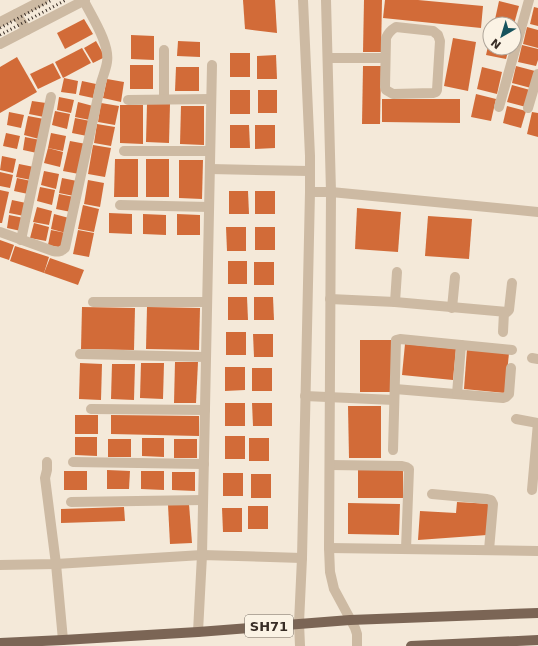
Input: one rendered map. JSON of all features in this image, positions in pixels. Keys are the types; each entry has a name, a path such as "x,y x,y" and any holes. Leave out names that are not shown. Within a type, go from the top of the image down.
{"main road":[{"name":"SH71","path":"0,643 198,632 350,620 538,612"},
{"path":"411,646 538,640"}],"street":[{"path":"0,22 43,0"},
{"path":"0,44 85,0 104,41 107,51 107,61 65,248 62,251 57,252 0,232"},
{"path":"300,646 299,624 302,558 310,192 310,156 303,0"},
{"path":"326,0 331,192 330,572 334,589 357,634 357,646"},
{"path":"499,108 530,0"},
{"path":"16,14 27,30"},
{"path":"396,28 436,32 440,41 436,92 390,93 385,87 385,58 386,38 391,30 396,28"},
{"path":"164,50 164,99"},
{"path":"328,58 385,58"},
{"path":"198,632 202,555 212,65"},
{"path":"528,108 538,74"},
{"path":"21,240 51,97"},
{"path":"128,100 211,99"},
{"path":"124,151 210,151"},
{"path":"210,169 309,171"},
{"path":"310,192 331,192 538,212"},
{"path":"120,205 209,207"},
{"path":"395,302 397,272"},
{"path":"452,308 455,277"},
{"path":"330,299 395,302 507,312 509,310 512,283"},
{"path":"93,302 207,302"},
{"path":"503,332 504,312"},
{"path":"393,450 396,340 400,339 512,350"},
{"path":"458,394 461,345"},
{"path":"80,354 206,357"},
{"path":"395,389 503,398 509,394 511,368"},
{"path":"305,396 394,400"},
{"path":"92,409 205,410"},
{"path":"516,419 538,423 532,490"},
{"path":"47,462 45,478 56,564 62,640"},
{"path":"73,462 204,464"},
{"path":"330,465 402,466 409,469 406,549"},
{"path":"432,494 491,500 493,503 489,550"},
{"path":"71,502 203,500"},
{"path":"329,548 538,551"},
{"path":"0,565 56,564 202,555 302,558"}],"building":[{"path":"243,0 275,0 277,33 245,29"},
{"path":"364,0 382,0 381,52 363,52"},
{"path":"385,0 418,0 483,6 481,28 383,18"},
{"path":"499,1 519,6 516,16 496,16"},
{"path":"534,7 538,8 538,26 530,24"},
{"path":"84,19 93,34 65,49 57,33"},
{"path":"527,27 538,30 538,48 523,44"},
{"path":"131,35 154,36 154,60 131,59"},
{"path":"453,38 476,42 468,91 444,86"},
{"path":"96,41 105,57 93,63 84,48"},
{"path":"178,41 200,42 200,57 177,56"},
{"path":"522,45 538,49 538,60 536,66 518,62 519,56 522,56"},
{"path":"82,48 91,63 63,78 55,62"},
{"path":"230,53 250,53 250,77 230,77"},
{"path":"276,55 277,79 257,79 257,56"},
{"path":"491,56 507,56 506,59"},
{"path":"17,57 37,92 0,113 0,67"},
{"path":"53,63 61,78 38,89 30,74"},
{"path":"130,65 153,65 153,89 130,89"},
{"path":"363,66 381,66 380,124 362,124"},
{"path":"516,66 535,71 531,88 512,83"},
{"path":"176,67 199,67 199,91 175,91"},
{"path":"482,67 502,72 497,94 477,89"},
{"path":"64,78 78,81 76,94 61,92"},
{"path":"107,79 124,82 121,102 103,98"},
{"path":"82,81 96,84 93,98 79,95"},
{"path":"512,85 530,90 526,107 507,102"},
{"path":"230,90 250,90 250,114 230,114"},
{"path":"258,90 277,90 277,113 258,113"},
{"path":"476,94 496,99 491,121 471,117"},
{"path":"59,97 74,100 71,113 57,110"},
{"path":"382,99 460,99 460,123 382,122"},
{"path":"32,101 46,103 44,117 29,114"},
{"path":"78,102 93,106 90,120 75,117"},
{"path":"101,103 119,106 115,125 98,122"},
{"path":"147,104 170,104 169,143 146,142"},
{"path":"120,105 143,105 143,144 120,143"},
{"path":"181,106 204,106 204,145 180,144"},
{"path":"507,106 526,111 521,128 503,123"},
{"path":"55,111 70,114 67,129 52,125"},
{"path":"9,112 24,115 21,128 7,125"},
{"path":"532,112 538,113 538,137 527,134"},
{"path":"28,116 44,119 39,139 24,135"},
{"path":"75,118 90,121 87,136 72,133"},
{"path":"97,124 115,127 111,146 94,143"},
{"path":"230,125 249,125 250,148 230,148"},
{"path":"255,125 275,125 275,148 255,149"},
{"path":"6,133 20,136 17,149 3,146"},
{"path":"51,133 66,136 63,151 48,148"},
{"path":"25,137 40,140 37,153 23,150"},
{"path":"70,141 86,144 79,174 63,171"},
{"path":"93,145 111,148 105,177 88,174"},
{"path":"48,148 63,152 60,167 44,163"},
{"path":"2,156 16,159 13,173 0,170"},
{"path":"115,159 138,159 138,197 114,197"},
{"path":"146,159 169,159 169,197 146,197"},
{"path":"179,160 203,160 202,199 179,198"},
{"path":"19,164 34,167 31,180 16,177"},
{"path":"44,171 59,174 56,189 41,185"},
{"path":"0,172 13,175 10,188 0,186"},
{"path":"17,178 31,181 28,194 14,191"},
{"path":"62,178 77,181 74,196 59,193"},
{"path":"88,180 104,183 100,207 84,204"},
{"path":"40,187 55,190 52,205 37,201"},
{"path":"0,190 9,192 2,223 0,223"},
{"path":"229,191 248,191 249,214 229,214"},
{"path":"255,191 275,191 275,214 255,214"},
{"path":"59,194 74,197 71,212 56,209"},
{"path":"12,200 26,203 24,216 9,213"},
{"path":"83,205 99,209 94,232 78,229"},
{"path":"37,207 52,211 49,225 33,222"},
{"path":"357,208 401,212 398,252 355,249"},
{"path":"109,213 132,214 132,234 109,233"},
{"path":"54,214 69,218 66,233 51,229"},
{"path":"143,214 166,215 166,235 143,234"},
{"path":"177,214 200,215 200,235 177,235"},
{"path":"9,215 24,218 21,231 7,228"},
{"path":"428,216 472,219 469,259 425,256"},
{"path":"34,223 49,227 46,241 30,238"},
{"path":"226,227 246,227 246,251 227,251"},
{"path":"255,227 275,227 275,250 255,250"},
{"path":"51,230 66,233 63,248 48,245"},
{"path":"78,230 94,233 89,257 73,254"},
{"path":"0,240 14,245 9,260 0,257"},
{"path":"15,246 49,257 44,273 10,261"},
{"path":"50,258 84,270 78,285 44,273"},
{"path":"228,261 247,261 247,284 228,284"},
{"path":"254,262 274,262 274,285 254,285"},
{"path":"228,297 247,297 248,320 228,320"},
{"path":"254,297 273,297 274,320 254,320"},
{"path":"82,307 135,308 134,350 81,349"},
{"path":"147,307 200,308 199,350 146,349"},
{"path":"226,332 246,332 246,355 226,355"},
{"path":"253,334 273,334 273,357 254,357"},
{"path":"360,340 392,340 392,392 360,392"},
{"path":"405,344 456,349 453,380 402,375"},
{"path":"467,349 509,353 505,393 464,389"},
{"path":"175,362 198,362 196,403 174,403"},
{"path":"80,363 102,364 101,400 79,399"},
{"path":"141,363 164,363 163,399 140,398"},
{"path":"112,364 135,364 134,400 111,399"},
{"path":"225,367 245,367 245,390 225,391"},
{"path":"252,368 272,368 272,391 252,391"},
{"path":"225,403 245,403 245,426 225,426"},
{"path":"252,403 272,403 272,426 253,426"},
{"path":"348,406 381,406 381,458 349,458"},
{"path":"75,415 98,415 98,434 75,434"},
{"path":"111,415 199,416 199,436 111,434"},
{"path":"225,436 245,436 245,459 225,459"},
{"path":"75,437 97,437 97,456 75,455"},
{"path":"142,438 164,438 164,457 142,456"},
{"path":"249,438 269,438 269,461 249,461"},
{"path":"108,439 131,439 131,457 108,457"},
{"path":"174,439 197,439 197,458 174,458"},
{"path":"358,469 403,469 403,498 358,498"},
{"path":"107,470 130,471 129,489 107,489"},
{"path":"64,471 87,471 87,490 64,490"},
{"path":"141,471 164,471 164,490 141,489"},
{"path":"172,472 195,472 195,491 172,490"},
{"path":"223,473 243,473 243,496 223,496"},
{"path":"251,474 271,474 271,498 251,498"},
{"path":"457,502 490,504 487,535 418,540 420,511 456,513"},
{"path":"348,503 400,504 399,535 348,534"},
{"path":"189,504 192,543 170,544 168,505"},
{"path":"248,506 268,506 268,529 248,529"},
{"path":"124,507 125,521 61,523 61,509"},
{"path":"222,508 242,508 242,532 223,532"}],"railway":[{"path":"0,28 52,0"},
{"path":"0,35 66,0"}]}
